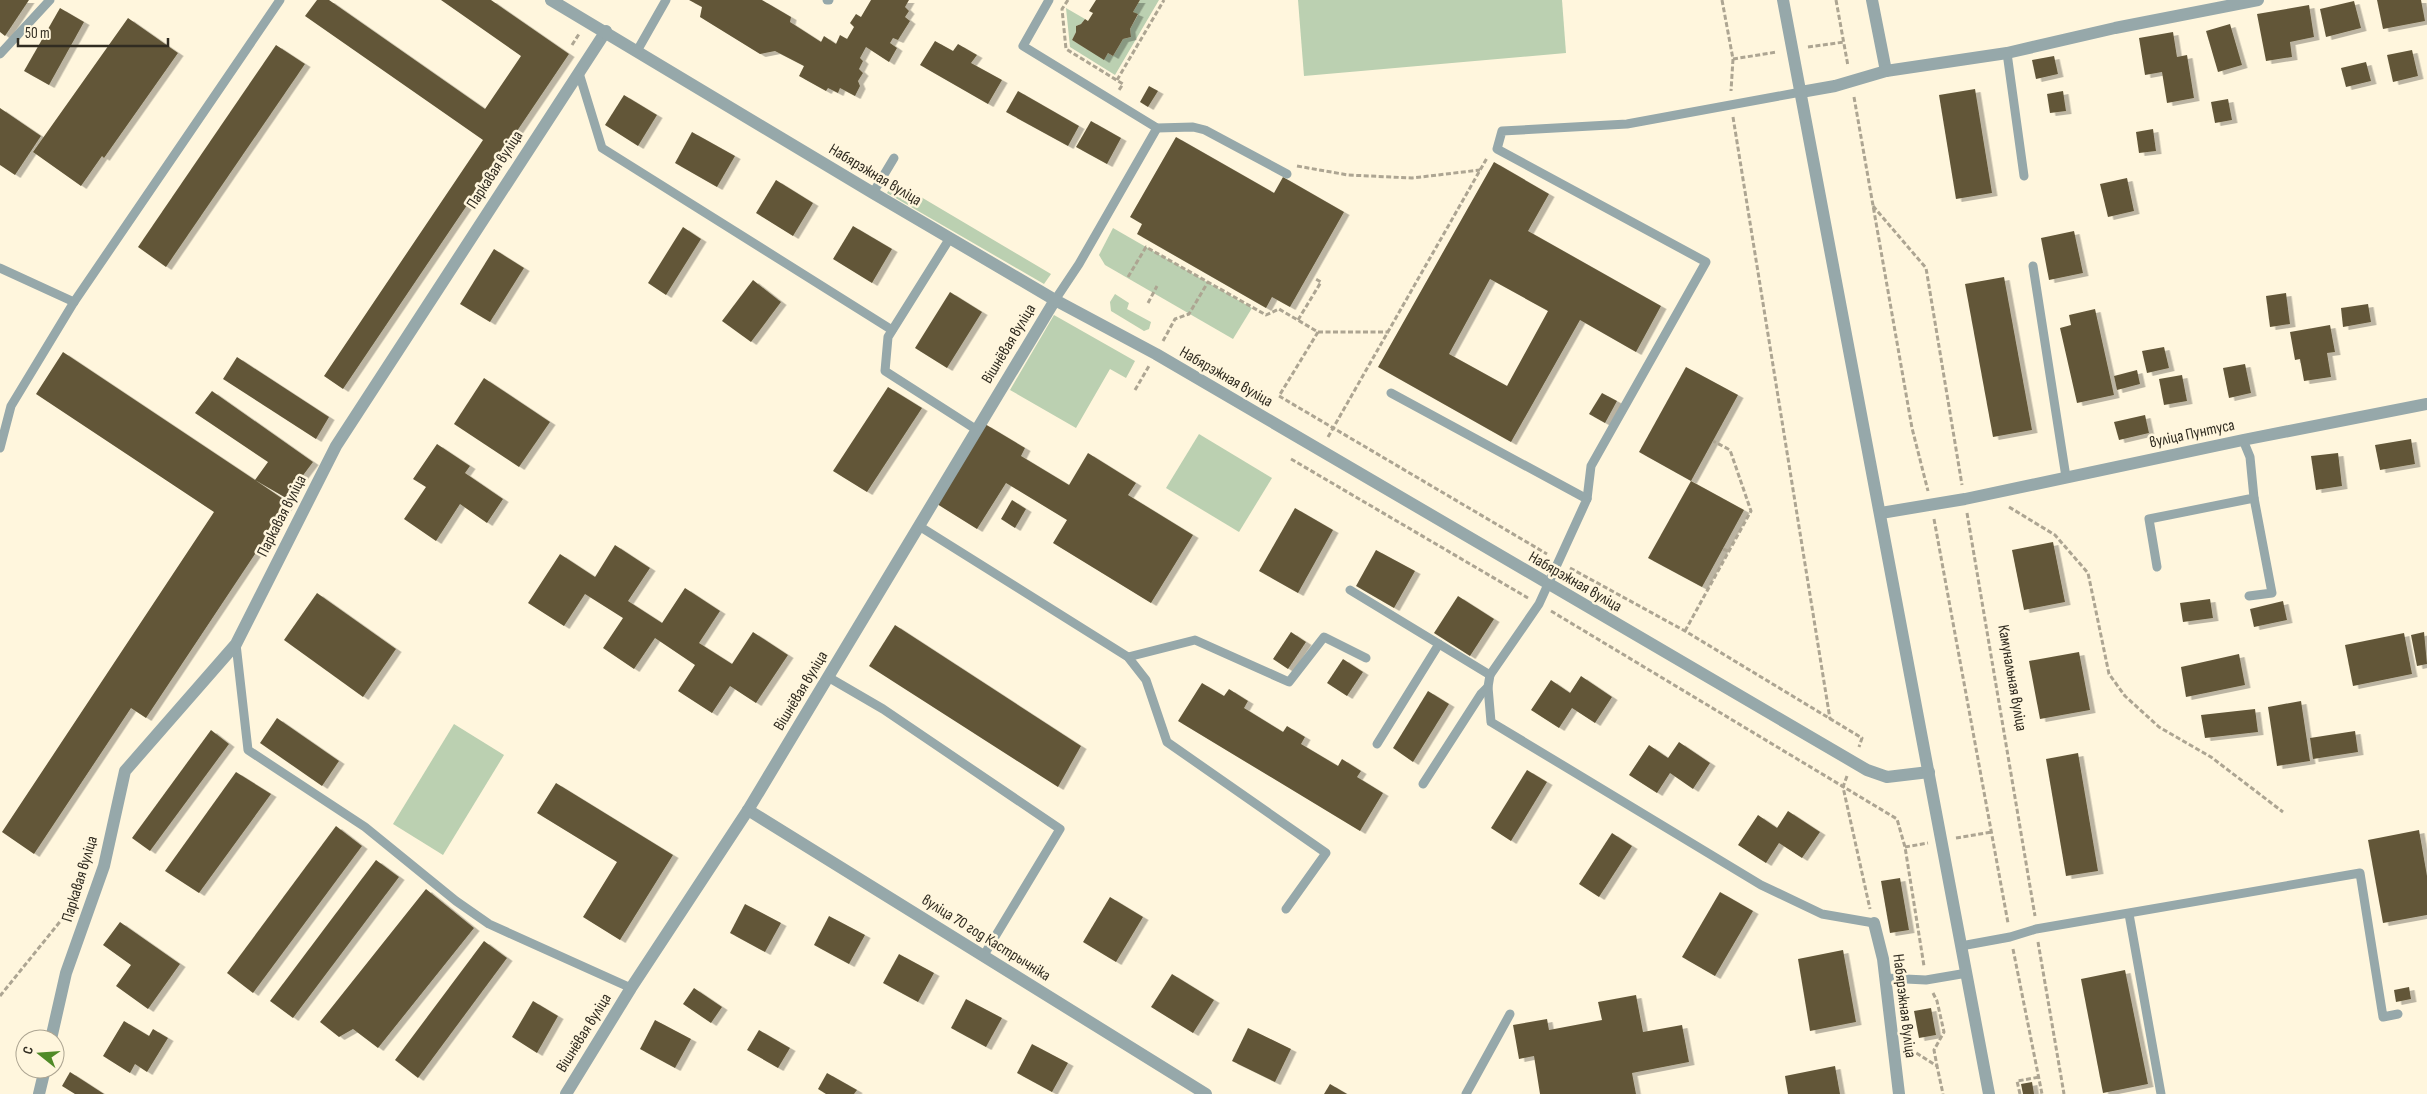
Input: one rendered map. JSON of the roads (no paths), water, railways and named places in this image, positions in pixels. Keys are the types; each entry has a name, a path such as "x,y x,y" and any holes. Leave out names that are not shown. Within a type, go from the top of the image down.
{"street":[{"name":"Набярэжная вуліца","path":"551,0 1055,300 1156,354 1853,763 1887,777 1929,772"},
{"path":"1783,0 1989,1094"},
{"path":"1872,0 1886,72"},
{"path":"1801,92 1851,82 1886,72 2007,53 2116,28 2258,0"},
{"name":"Паркавая вуліца","path":"53,1029 66,973 104,866 125,771 236,644 336,446 606,31"},
{"name":"Вішнёвая вуліца","path":"566,1094 631,988 748,810 1055,300"},
{"name":"вуліца Пунтуса","path":"1881,513 1965,499 2243,440 2427,404"},
{"name":"вуліца 70 год Кастрычніка","path":"748,810 1206,1094"},
{"name":"Набярэжная вуліца","path":"1874,923 1884,959 1899,1094"},
{"path":"39,1094 42,1079"}],"lane":[{"path":"0,54 50,0"},
{"path":"0,448 11,406 74,302 280,0"},
{"path":"637,51 666,0"},
{"path":"1049,0 1023,46 1113,99 1157,128 1193,126 1205,130 1283,173"},
{"path":"2007,53 2024,176"},
{"path":"579,73 602,148 892,330"},
{"path":"1801,92 1731,103 1628,124 1502,131 1497,148 1706,262 1591,466 1586,499 1560,562 1539,604 1490,676 1488,687 1491,722 1761,885 1822,914 1874,923"},
{"path":"1055,300 1079,264 1157,128"},
{"path":"873,193 894,158"},
{"path":"950,238 888,337 885,372 977,430"},
{"path":"2033,266 2066,477"},
{"path":"0,268 74,302"},
{"path":"1391,393 1586,499"},
{"path":"2243,440 2250,458 2254,498 2272,593 2249,596"},
{"path":"2157,567 2149,519 2254,498"},
{"path":"919,526 1128,657 1146,680 1167,742 1326,853 1286,909"},
{"path":"1350,590 1490,676"},
{"path":"1128,657 1195,640 1289,682 1324,636 1366,658"},
{"path":"236,644 248,750 365,826 456,901 490,924 631,988"},
{"path":"1377,744 1440,644"},
{"path":"828,677 882,709 1060,829 984,955"},
{"path":"1423,784 1481,694 1488,687"},
{"path":"1961,946 2010,937 2036,929 2360,873 2383,1016 2398,1014"},
{"path":"2129,914 2161,1094"},
{"path":"1885,978 1926,980 1967,973"},
{"path":"1466,1094 1510,1014"}]}
